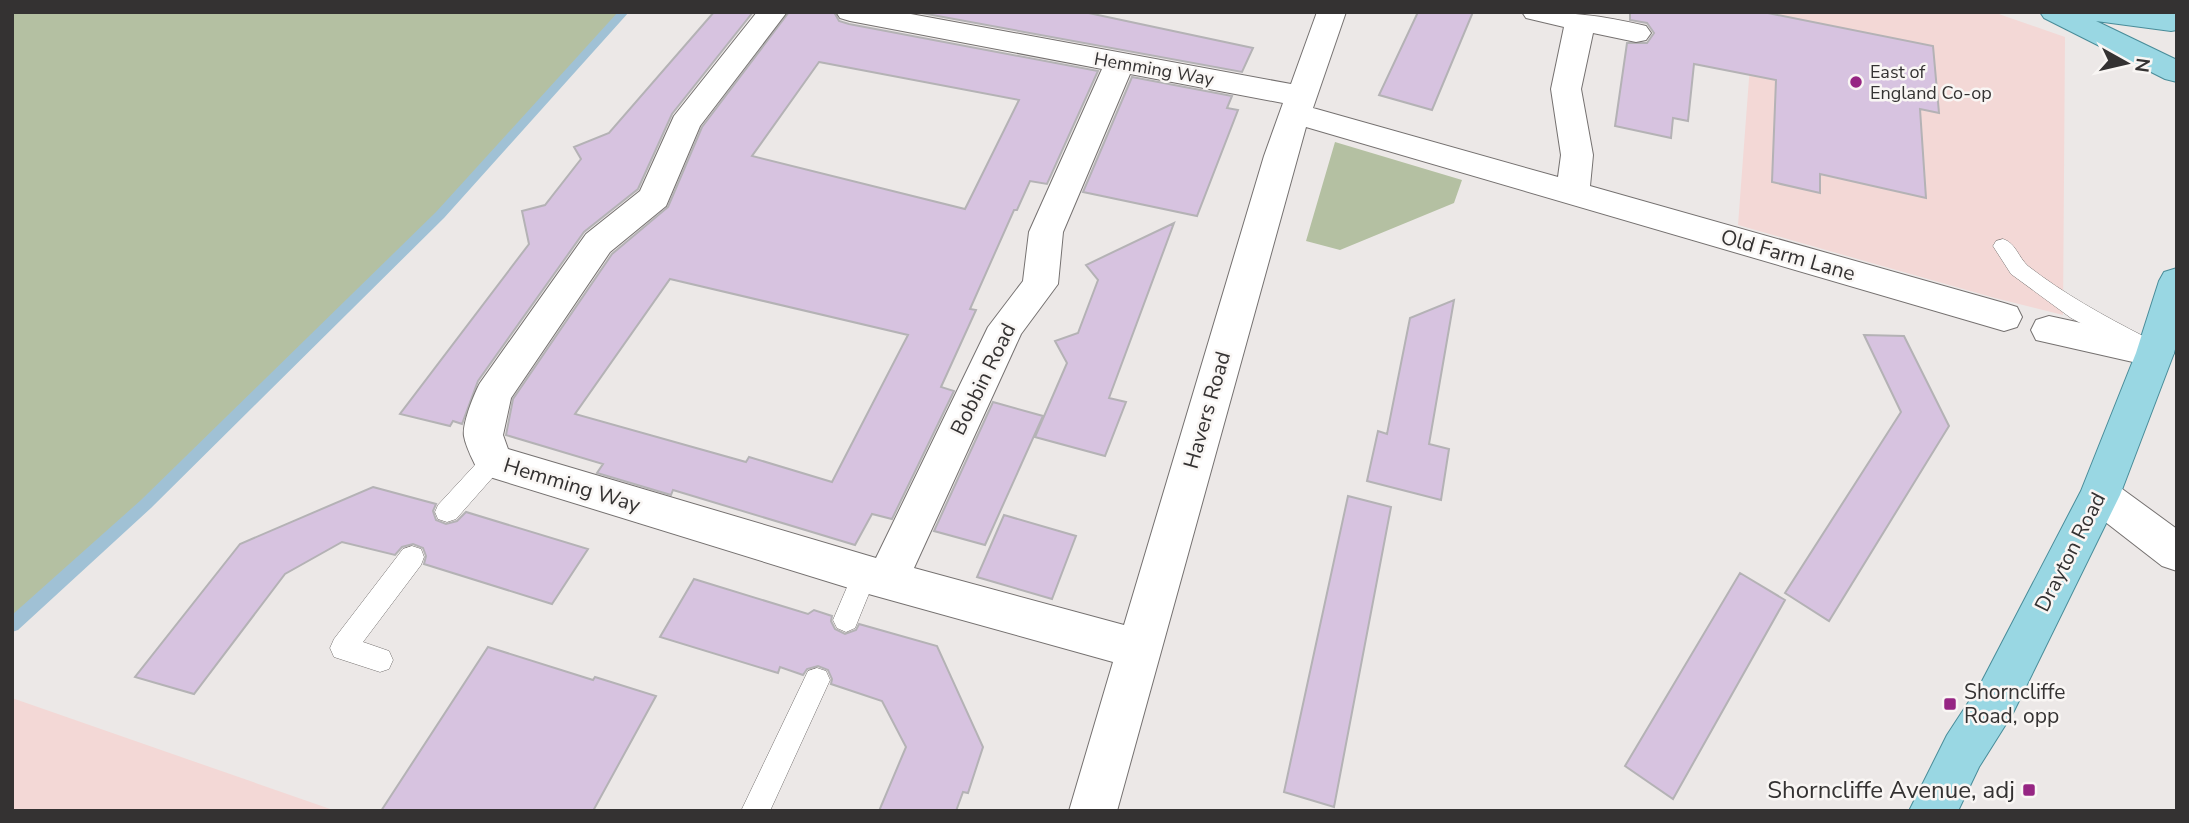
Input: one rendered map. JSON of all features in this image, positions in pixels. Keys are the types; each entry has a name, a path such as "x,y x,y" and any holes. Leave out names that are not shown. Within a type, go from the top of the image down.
{"main road":[{"path":"2054,12 2176,72"},
{"path":"2096,12 2174,21"},
{"path":"2174,21 2162,28 2158,45 2163,58 2176,72"},
{"name":"Drayton Road","path":"1933,811 1963,751 1997,698 2100,495 2164,343 2177,281"}],"street":[{"name":"Hemming Way","path":"773,12 685,123 654,198 598,243 493,394 483,435 493,461 876,577 1138,649"},
{"name":"Hemming Way","path":"850,12 1120,63 1298,105"},
{"path":"1008,41 1023,12"},
{"name":"Havers Road","path":"1093,811 1280,156 1332,12"},
{"path":"1536,12 1636,33"},
{"path":"1573,192 1577,155 1566,89 1580,22"},
{"name":"Bobbin Road","path":"876,577 1006,327 1040,284 1046,232 1120,63"},
{"name":"Old Farm Lane","path":"1298,105 1573,192 2004,317"},
{"path":"2049,330 2164,343"},
{"path":"2100,495 2177,553"}],"lane":[{"path":"2003,246 2018,270 2079,312 2164,343"},
{"path":"447,512 493,461"},
{"path":"380,660 343,648 412,557"},
{"path":"845,620 876,577"},
{"path":"754,811 817,680"}],"shaded area":[{"path":"1754,12 1993,12 2065,37 2063,315 1738,225"},
{"path":"12,698 336,811 12,811"}],"green space":[{"path":"12,12 624,12 440,215 146,504 12,625"},
{"path":"1335,142 1462,180 1454,203 1340,250 1306,241"}],"building":[{"path":"714,12 753,12 672,114 638,189 584,232 478,381 462,424 453,421 450,426 400,414 529,244 522,211 545,205 581,159 574,147 609,133"},
{"path":"789,12 834,12 839,21 849,24 1098,71 1047,184 1030,181 1017,210 1014,210 970,309 976,310 941,387 954,391 892,519 872,514 855,545 673,490 671,495 597,473 603,464 506,435 513,399 612,254 668,207 702,127","holes":["819,62 1019,100 965,209 752,156","670,279 908,335 832,482 749,457 746,462 575,414"]},
{"path":"916,12 1084,12 1253,48 1242,72"},
{"path":"1418,12 1473,12 1432,110 1379,95"},
{"name":"East of England Co-op","path":"1630,12 1763,12 1933,46 1939,113 1920,109 1926,198 1820,174 1820,193 1772,182 1776,80 1694,64 1688,121 1673,118 1671,138 1615,126 1627,43 1647,43 1654,33 1647,23 1630,20"},
{"path":"1132,77 1232,96 1227,108 1238,110 1197,216 1083,192"},
{"path":"1174,223 1109,398 1126,402 1105,456 1035,437 1067,363 1055,341 1078,333 1098,280 1086,265"},
{"path":"1454,300 1429,444 1449,449 1441,500 1367,481 1378,431 1387,434 1410,318"},
{"path":"1864,335 1904,336 1949,426 1829,621 1785,593 1901,412"},
{"path":"993,402 1043,416 985,545 934,531"},
{"path":"373,487 436,504 433,511 436,520 446,524 457,521 466,512 588,549 552,604 424,564 426,556 423,548 413,544 402,547 395,555 342,542 285,574 194,694 135,677 240,544"},
{"path":"1348,496 1391,507 1334,807 1284,792"},
{"path":"1004,515 1076,536 1052,599 977,577"},
{"path":"1740,573 1785,600 1673,799 1625,766"},
{"path":"694,579 808,614 814,610 832,616 835,629 845,634 856,630 859,624 937,646 983,747 968,793 963,792 956,811 879,811 906,747 882,701 831,684 828,670 818,666 807,669 803,675 780,667 778,673 660,637"},
{"path":"488,647 593,680 595,677 656,696 593,811 381,811"}],"waterway":[{"path":"12,625 146,504 440,215 624,12"}],"place":[{"name":"East of England Co-op","path":"1856,82"},
{"name":"Shorncliffe Road, opp","path":"1950,704"},
{"name":"Shorncliffe Avenue, adj","path":"2029,790"}]}
